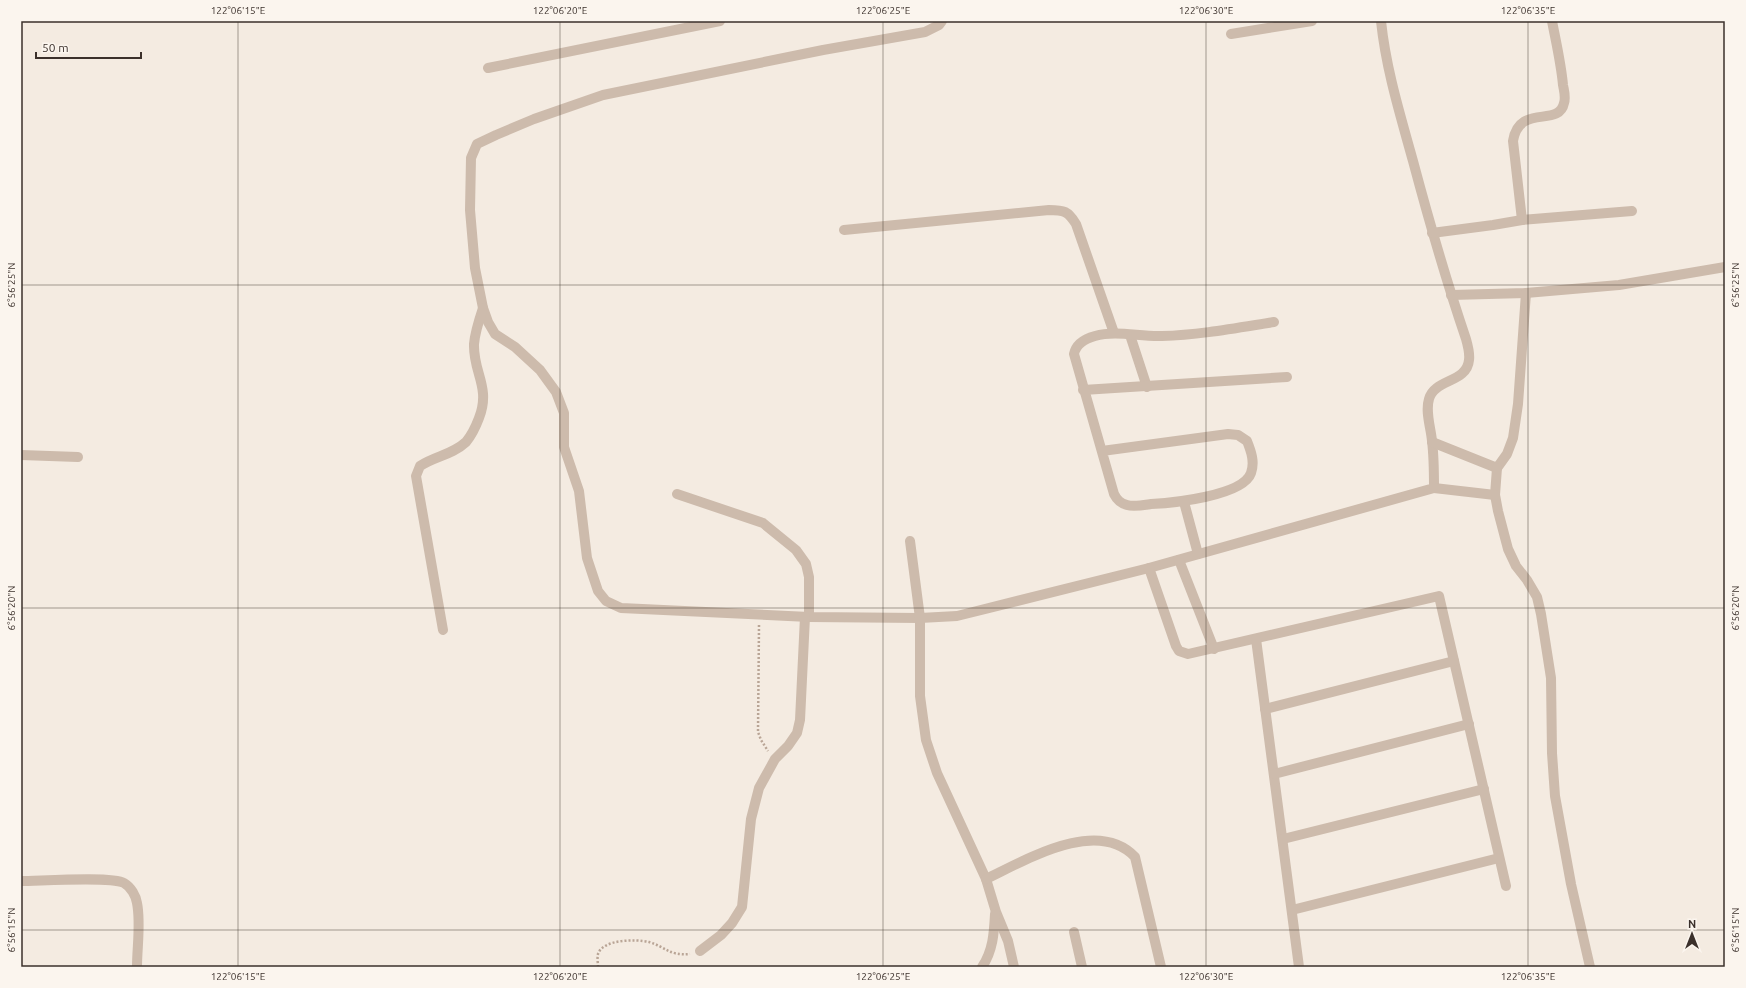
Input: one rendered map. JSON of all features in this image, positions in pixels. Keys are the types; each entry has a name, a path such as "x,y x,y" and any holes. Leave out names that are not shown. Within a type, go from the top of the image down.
{"street":[{"path":"488,68 720,21"},
{"path":"942,21 939,25 925,32 603,95 534,119 477,144 471,158 470,210 474,253 483,308 488,322 496,334 515,347 540,370 556,392 564,413 564,447 579,491 587,558 598,591 606,601 621,608 759,615 920,618 956,616 1179,560 1434,488 1495,495"},
{"path":"1231,34 1312,21"},
{"path":"1381,21 1389,74 1432,233 1466,339 1469,362 1466,370 1454,380 1440,386 1432,392 1428,399 1434,488"},
{"path":"1522,220 1513,141 1515,132 1519,125 1527,120 1554,115 1561,110 1564,104 1561,65 1552,21"},
{"path":"844,230 1061,210 1068,213 1076,224 1114,333"},
{"path":"1432,233 1522,220 1632,210"},
{"path":"1451,295 1526,293 1619,285 1725,267"},
{"path":"1526,293 1518,404 1513,438 1507,454 1497,468 1495,495 1508,549 1516,566 1527,580 1537,597 1541,614 1551,678 1552,754 1555,796 1571,884 1590,967"},
{"path":"443,630 416,476 420,466 454,451 467,441 484,408 484,390 475,356 474,344 476,329 483,308"},
{"path":"1102,451 1228,434 1238,435 1247,441 1251,449 1253,461 1251,474 1243,483 1212,495 1184,502 1128,506 1119,502 1114,494 1074,359 1075,347 1082,341 1095,336 1114,333 1161,336 1196,334 1274,322"},
{"path":"1130,335 1147,387"},
{"path":"1083,390 1287,377"},
{"path":"1432,442 1497,468"},
{"path":"21,455 78,457"},
{"path":"677,494 763,523 796,550 806,564 809,577 800,720 797,733 788,746 775,759 759,788 751,819 742,907 732,923 721,935 700,951"},
{"path":"1184,502 1198,554"},
{"path":"910,541 920,618 920,696 926,740 936,773 986,878 996,912 1008,942 1014,967"},
{"path":"1179,560 1214,649"},
{"path":"1149,568 1170,630 1179,651 1188,654 1439,596 1506,886"},
{"path":"1256,639 1299,967"},
{"path":"1265,709 1454,661"},
{"path":"1274,774 1469,724"},
{"path":"1283,839 1484,789"},
{"path":"986,878 1061,846 1082,841 1097,840 1114,844 1130,852 1135,857 1161,967"},
{"path":"1292,910 1499,858"},
{"path":"21,881 116,880 124,882 130,888 137,903 137,967"},
{"path":"982,967 988,957 993,939 996,912"},
{"path":"1074,932 1082,967"}],"path":[{"path":"759,615 758,732 766,749 775,759"},
{"path":"598,967 598,954 602,947 613,942 631,940 650,942 672,953 682,955 700,951"}]}
